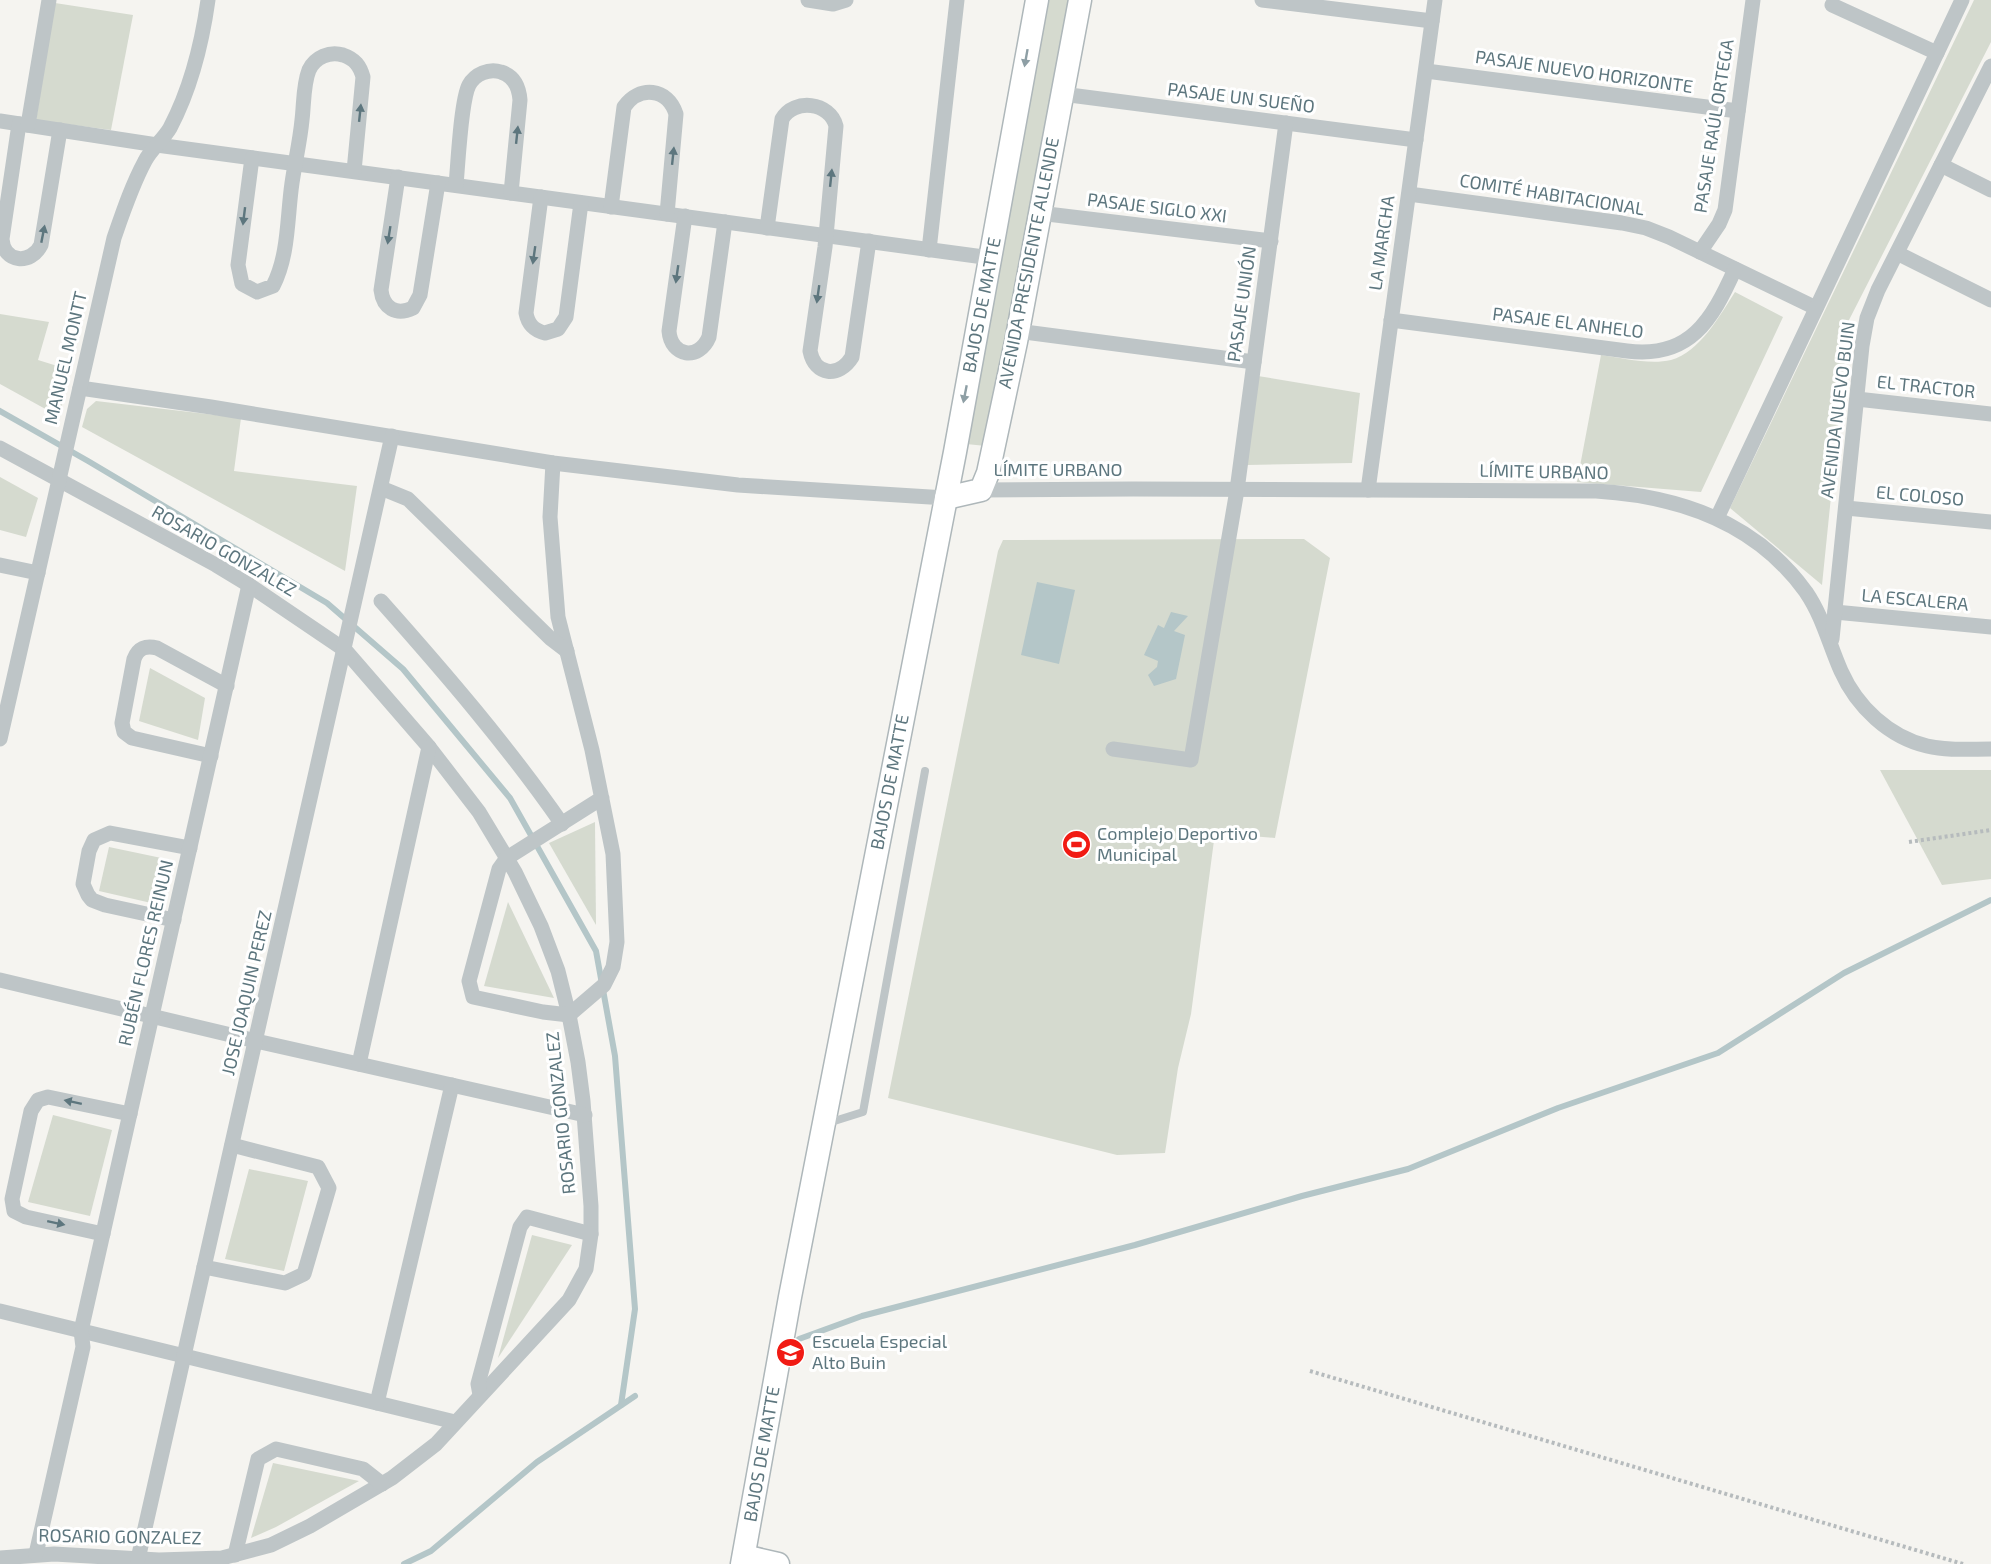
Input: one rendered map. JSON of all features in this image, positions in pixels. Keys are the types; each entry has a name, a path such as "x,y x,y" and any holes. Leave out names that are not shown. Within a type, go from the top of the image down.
{"main road":[{"name":"BAJOS DE MATTE","path":"743,1560 788,1308 946,498 1037,0"},
{"name":"AVENIDA PRESIDENTE ALLENDE","path":"981,490 988,473 1017,331 1080,0"},
{"path":"946,498 981,490"},
{"path":"743,1560 778,1564"}],"street":[{"path":"49,0 2,239 5,251 14,258 30,258 35,255 41,245 60,130"},
{"name":"MANUEL MONTT","path":"0,739 8,670 38,573 114,238 145,159 169,130 185,90 202,33 208,0"},
{"path":"808,0 833,4 846,0"},
{"path":"929,250 957,0"},
{"path":"1262,0 1432,21"},
{"name":"LA MARCHA","path":"1368,490 1435,0"},
{"name":"PASAJE RAÚL ORTEGA","path":"1700,252 1719,224 1725,210 1753,0"},
{"name":"AVENIDA NUEVO BUIN","path":"1717,518 1962,0"},
{"path":"1832,5 1937,53"},
{"path":"252,158 238,265 242,284 256,292 273,286 281,270 309,71 317,59 338,53 358,64 363,77 354,171"},
{"path":"456,185 468,87 479,74 495,70 511,77 520,91 511,193"},
{"name":"PASAJE NUEVO HORIZONTE","path":"1426,70 1738,111"},
{"name":"AVENIDA NUEVO BUIN","path":"1831,642 1867,318 1878,290 1990,73"},
{"path":"611,207 624,107 635,95 650,92 658,93 670,100 676,114 667,214"},
{"name":"PASAJE UN SUEÑO","path":"1062,94 1416,140"},
{"path":"767,228 782,119 788,110 795,107 818,107 832,115 836,126 810,351 814,362 822,370 828,372 840,370 852,357 869,242"},
{"path":"0,121 157,145 991,258"},
{"name":"PASAJE UNIÓN","path":"1113,749 1191,760 1237,490 1286,123"},
{"path":"1941,165 1991,190"},
{"path":"398,177 381,290 388,307 399,312 413,308 420,295 438,183"},
{"name":"COMITÉ HABITACIONAL","path":"1409,194 1634,225 1658,232 1816,308"},
{"path":"542,197 526,313 531,327 545,333 558,329 566,317 581,203"},
{"name":"PASAJE SIGLO XXI","path":"1039,213 1270,241"},
{"path":"685,216 669,331 673,345 679,351 686,353 701,349 709,337 725,222"},
{"path":"1897,253 1991,300"},
{"name":"PASAJE EL ANHELO","path":"1391,320 1635,352 1657,352 1685,342 1697,333 1716,310 1735,269"},
{"path":"1017,331 1254,362"},
{"path":"80,388 553,463 738,485 946,498"},
{"name":"EL TRACTOR","path":"1857,399 1991,414"},
{"name":"JOSE JOAQUIN PEREZ","path":"138,1559 392,436"},
{"name":"ROSARIO GONZALEZ","path":"0,448 249,585 345,650 429,747 479,812 507,858 533,908 549,945 569,1015 585,1115 591,1234 586,1269 569,1300 436,1444 382,1484 310,1526 270,1545 222,1558 138,1559 36,1554 0,1558"},
{"path":"553,463 550,517 558,617 592,750 602,798 613,854 617,942 613,968 600,988 569,1015 543,1012 473,997 470,981 499,869 507,858 602,798"},
{"path":"381,488 408,499 550,638 567,651"},
{"name":"LÍMITE URBANO","path":"981,490 1368,490 1625,493 1675,502 1717,518 1754,540 1785,567 1816,608 1851,691 1866,710 1888,729 1928,746 1991,749"},
{"name":"EL COLOSO","path":"1846,508 1991,522"},
{"path":"0,565 38,573"},
{"name":"RUBÉN FLORES REINUN","path":"36,1554 83,1347 81,1331 249,585"},
{"path":"381,601 478,712 527,774 562,824"},
{"name":"LA ESCALERA","path":"1835,612 1991,627"},
{"path":"211,756 132,738 124,732 122,718 134,659 142,648 147,646 157,648 226,686"},
{"path":"359,1064 429,747"},
{"path":"174,920 92,900 83,884 89,851 94,840 110,833 190,848"},
{"path":"0,980 256,1041 585,1115"},
{"path":"377,1403 452,1085"},
{"path":"103,1234 26,1217 14,1211 12,1199 29,1122 33,1105 43,1098 130,1114"},
{"path":"204,1267 285,1283 304,1274 329,1188 318,1167 232,1145"},
{"path":"480,1395 478,1384 520,1227 527,1217 591,1234"},
{"path":"0,1311 455,1422"},
{"path":"235,1555 258,1459 276,1449 363,1469 382,1484"}],"lane":[{"path":"824,1124 863,1112 925,771"}],"path":[{"path":"1909,842 1991,830"},
{"path":"1310,1371 1963,1564"}],"shaded area":[{"path":"1043,0 1074,0 986,446 966,444"},
{"path":"1974,0 1991,0 1991,42 1849,320 1822,585 1730,508"},
{"path":"55,3 133,15 111,130 36,120"},
{"path":"1735,292 1783,317 1701,492 1577,482 1601,355 1654,362 1681,356 1708,332"},
{"path":"0,314 49,322 38,360 67,369 60,417 0,384"},
{"path":"1258,376 1360,393 1352,463 1247,465"},
{"path":"96,401 241,418 234,471 357,486 345,571 82,427 87,409"},
{"path":"0,477 38,498 26,537 0,530"},
{"name":"Complejo Deportivo Municipal","path":"1304,539 1330,558 1275,838 1215,833 1191,1014 1178,1068 1165,1153 1117,1155 888,1098 998,551 1003,540"},
{"path":"1037,582 1075,590 1059,664 1021,655"},
{"path":"1171,612 1188,616 1174,631 1185,635 1176,679 1154,686 1148,675 1157,667 1158,661 1144,655 1158,625 1164,628"},
{"path":"150,668 205,698 198,740 139,721"},
{"path":"1880,770 1991,770 1991,879 1942,885"},
{"path":"595,822 596,925 549,843"},
{"path":"109,847 171,860 160,905 99,891"},
{"path":"508,902 554,998 484,986"},
{"path":"53,1115 112,1130 90,1216 28,1202"},
{"path":"249,1169 308,1181 284,1271 225,1259"},
{"path":"532,1235 572,1245 498,1358"},
{"path":"273,1463 359,1481 276,1527 251,1538"}],"waterway":[{"path":"0,411 327,603 403,669 510,798 596,951 615,1056 635,1309 621,1405"},
{"path":"799,1339 862,1316 1135,1245 1302,1196 1408,1169 1558,1108 1718,1053 1844,973 1991,900"},
{"path":"404,1564 431,1551 537,1462 635,1396"}],"place":[{"name":"Complejo Deportivo Municipal","path":"1076,844"},
{"name":"Escuela Especial Alto Buin","path":"791,1352"}]}
